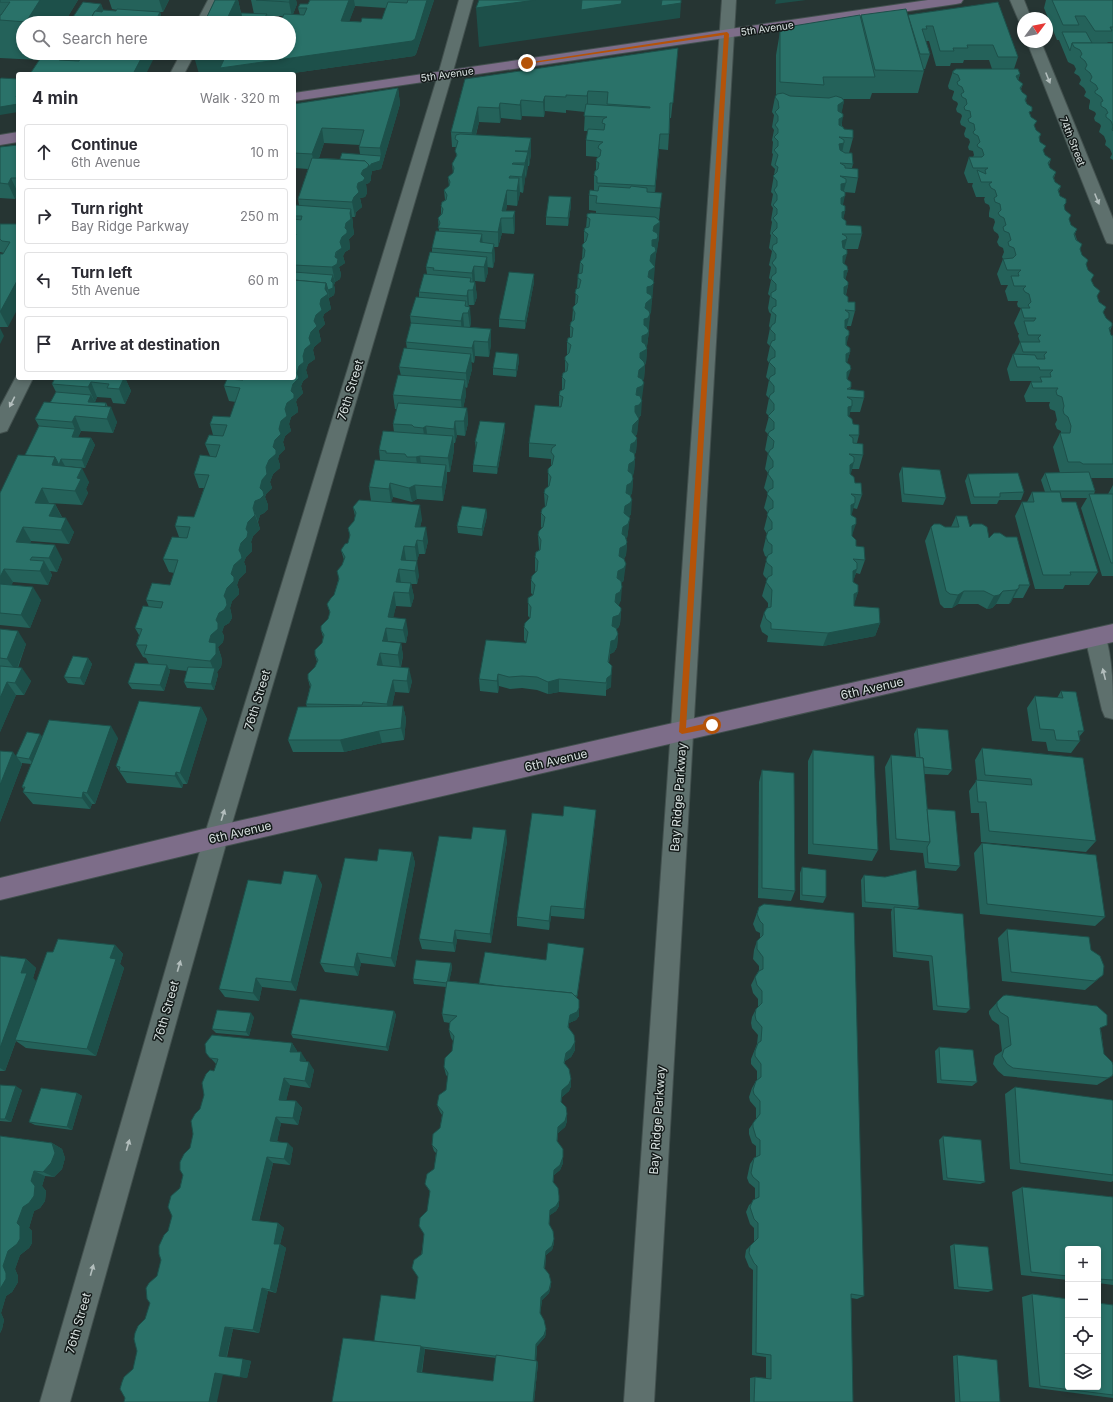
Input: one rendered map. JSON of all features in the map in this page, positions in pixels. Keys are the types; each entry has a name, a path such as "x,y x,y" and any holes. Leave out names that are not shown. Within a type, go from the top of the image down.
{"street":[{"path":"207,16 215,0"},
{"name":"76th Street","path":"55,1402 216,838 445,75 466,0"},
{"name":"Bay Ridge Parkway","path":"639,1402 729,0"},
{"name":"5th Avenue","path":"296,97 956,0"},
{"path":"1017,0 1022,12"},
{"name":"74th Street","path":"1036,48 1113,239"},
{"path":"178,72 184,60"},
{"path":"0,140 16,137"},
{"path":"0,426 23,380"},
{"path":"1104,635 1113,710"},
{"name":"6th Avenue","path":"0,889 216,838 1104,635"}],"building":[{"path":"0,0 40,0 30,16 16,16 16,21 0,20 0,15 10,2 0,2"},
{"path":"215,0 236,0 228,16 207,16"},
{"path":"256,0 290,0 289,2"},
{"path":"310,0 349,0 341,21 361,22 362,18 382,19 388,2 407,3 408,0 427,0 415,39 412,41 296,57 296,16 283,16 284,14 304,15 307,8 298,8 300,4 308,4"},
{"path":"479,0 536,0 476,8"},
{"path":"582,0 622,0 621,4 581,10"},
{"path":"662,0 681,0 681,3 661,6"},
{"path":"1052,0 1113,0 1113,27 1110,27 1112,31 1095,31 1085,16 1075,16 1079,25 1063,25"},
{"path":"83,2 101,4 92,16 74,16"},
{"path":"998,2 1018,57 998,57 993,45 967,45 968,48 953,48 954,51 940,51 933,26 926,26 927,29 922,29 930,54 920,54 908,15"},
{"path":"117,9 160,12 158,16 92,16 95,11 116,11"},
{"path":"906,9 924,71 875,70 861,15"},
{"path":"241,13 267,14 266,16 241,16"},
{"path":"860,15 875,77 823,77 824,85 780,82 780,32 787,27"},
{"path":"1062,32 1086,32 1092,43 1072,43 1070,51"},
{"path":"1072,43 1113,43 1113,126 1111,121 1106,117 1106,114 1108,113 1106,109 1101,106 1101,102 1103,101 1101,97 1095,93 1098,89 1096,85 1090,81 1092,77 1085,69 1087,65 1080,57 1082,54 1080,50 1074,47"},
{"path":"678,48 673,103 670,103 669,134 660,134 655,186 597,183 597,177 594,175 595,171 598,169 599,163 596,161 600,156 601,150 598,148 599,145 603,142 586,140 588,129 604,130 605,124 602,123 603,119 607,117 584,116 586,104 650,108 607,104 608,92 588,91 587,96 545,96 543,102 521,100 520,105 500,103 499,108 478,107 472,133 451,132 465,79"},
{"path":"39,60 140,60 134,72 31,72"},
{"path":"224,60 277,60 220,68"},
{"path":"956,69 1018,69 1020,74 1016,76 1023,84 1020,88 1027,96 1025,100 1027,104 1032,107 1032,111 1029,112 1031,117 1037,121 1034,125 1036,130 1041,134 1039,137 1040,142 1046,146 1043,150 1045,155 1051,159 1048,163 1050,168 1056,172 1053,177 1055,182 1061,186 1058,190 1060,196 1066,199 1066,203 1064,205 1065,210 1071,215 1069,219 1071,225 1077,229 1074,234 1076,240 1082,244 1080,249 1082,255 1088,260 1086,264 1088,270 1094,275 1091,280 1094,286 1100,291 1097,296 1099,302 1106,307 1103,312 1106,318 1112,323 1112,326 1109,328 1111,335 1113,336 1113,464 1083,464 1080,462 1068,462 1060,433 1070,433 1071,426 1068,417 1064,414 1062,397 1057,395 1056,391 1058,388 1033,388 1031,382 1042,382 1040,377 1051,377 1050,373 1053,370 1040,370 1039,367 1017,367 1013,354 1035,355 1037,359 1045,359 1044,355 1047,352 1023,352 1020,342 1040,342 1038,338 1041,335 1028,335 1024,321 1034,321 1036,318 1024,318 1021,308 1030,308 1028,305 1031,302 1029,294 1023,289 1026,286 1014,286 1011,276 1019,276 1018,273 1021,270 1007,270 1003,259 1013,258 1016,255 1014,248 1009,246 1008,242 1011,240 1009,233 1004,231 1003,227 1006,225 1004,218 998,213 1001,210 1000,204 995,202 994,198 997,196 995,190 991,188 989,184 992,182 981,182 977,170 986,174 985,170 988,168 973,168 969,157 982,157 984,155 982,149 977,145 980,142 978,136 973,132 975,130 974,124 969,122 968,119 971,117 970,111 965,110 964,107 967,104 966,99 962,97 961,94 964,92 962,87 958,85 957,82 960,80 958,75 953,73"},
{"path":"0,79 16,79 16,104 0,107"},
{"path":"398,88 380,148 359,147 364,130 322,128 312,154 296,153 296,104"},
{"path":"783,93 790,96 829,98 836,96 842,98 844,101 838,105 838,111 843,114 843,117 839,119 839,125 844,129 853,130 853,138 839,137 844,140 844,143 839,144 840,150 845,153 852,153 853,164 840,163 845,166 845,168 858,169 858,178 840,176 846,179 846,183 841,184 841,190 845,192 845,196 841,198 841,204 845,206 845,211 842,212 842,218 846,221 846,225 861,226 862,234 842,234 846,236 847,239 842,241 843,248 847,250 847,254 843,256 843,263 847,266 848,270 844,271 844,278 848,282 848,285 844,287 844,294 848,297 848,302 855,302 855,311 845,310 849,313 849,318 845,320 845,328 849,331 849,335 846,337 846,345 850,348 850,352 846,354 846,362 850,365 851,369 847,372 847,379 851,382 851,387 847,389 864,391 864,398 847,397 852,400 852,406 848,407 848,416 852,419 853,424 859,425 859,435 849,435 853,438 853,443 863,444 863,455 849,454 854,457 854,462 850,465 850,474 854,477 855,483 861,483 862,495 851,494 855,497 855,503 851,505 851,515 856,518 856,524 852,526 852,536 856,540 856,546 864,547 865,560 853,559 857,563 857,569 853,571 853,582 858,585 858,592 854,594 854,606 879,608 880,623 828,633 771,629 771,623 766,619 764,613 767,608 771,607 772,590 766,582 768,577 772,575 772,567 766,560 768,555 772,553 772,545 768,542 766,537 768,531 772,529 772,522 767,515 769,510 773,508 773,501 767,494 769,490 773,488 773,481 768,474 769,470 773,467 773,461 768,454 773,448 774,441 768,435 769,432 774,429 774,422 768,416 774,410 774,404 769,398 774,392 774,386 769,380 770,377 775,374 775,368 769,362 775,357 775,351 770,345 772,341 775,340 775,334 770,329 775,323 776,315 771,311 773,307 776,306 776,300 771,297 771,293 776,290 776,284 771,279 776,273 776,268 772,263 776,258 776,254 772,249 773,245 777,243 777,238 772,233 777,228 777,223 773,218 777,214 777,209 773,205 777,200 777,195 774,190 777,186 777,181 773,176 777,172 778,167 775,165 778,155 774,150 778,146 778,141 774,137 778,133 778,129 775,125 778,121 778,116 775,112 779,108 778,101 775,97 777,94"},
{"path":"456,135 531,138 528,151 515,151 528,152 525,163 512,164 525,165 522,177 510,176 509,178 519,178 517,191 507,190 502,211 515,211 513,218 501,218 498,232 438,228 440,223 438,218 442,214 443,209 441,206 442,202 446,200 447,195 444,190 449,186 450,182 448,177 453,173 454,168 452,164 457,155 455,151 458,141 455,139"},
{"path":"16,145 16,178 11,178 8,184 0,183 0,147"},
{"path":"342,153 381,156 380,161 371,164 370,168 365,161 340,159"},
{"path":"312,158 365,161 369,165 361,174 365,178 363,181 358,183 357,187 359,192 354,197 352,202 298,199"},
{"path":"599,186 630,188 631,186 647,188 647,192 662,193 660,208 596,203 597,196 589,195 590,190 598,191"},
{"path":"549,196 571,197 568,218 546,217"},
{"path":"296,205 351,209 351,219 346,223 345,228 347,233 342,237 340,242 342,248 336,252 335,257 338,259 337,264 332,267 296,265 296,219 301,220 302,216 296,216"},
{"path":"587,214 655,217 660,222 654,226 653,231 657,233 657,239 652,240 652,246 655,247 656,251 651,255 650,261 655,267 649,271 648,277 653,280 654,283 647,287 647,293 651,295 652,298 646,303 645,308 650,314 648,318 644,319 644,325 649,331 647,334 642,336 642,342 645,344 647,349 640,353 640,358 645,365 639,370 638,377 642,379 644,383 642,386 637,388 636,395 640,396 642,401 639,405 635,406 635,412 639,419 633,425 632,432 637,438 635,442 631,444 630,451 634,453 635,458 634,461 629,464 628,471 632,474 633,479 631,483 627,485 626,493 630,495 632,500 625,506 624,513 630,518 628,524 623,527 622,534 625,536 627,542 626,545 620,548 619,556 624,559 626,564 624,568 618,571 617,578 621,581 622,587 620,592 616,594 615,602 621,608 621,611 619,615 613,617 612,626 616,628 618,634 615,640 611,641 608,662 612,666 611,675 607,678 606,683 559,679 548,682 537,677 509,677 498,674 497,681 479,679 486,640 526,643 528,632 524,627 525,623 530,618 531,607 528,603 528,598 533,595 535,585 531,580 532,576 537,571 538,561 535,557 536,552 540,550 541,540 538,535 539,531 543,527 545,517 541,513 542,509 546,506 548,496 544,493 545,489 549,486 551,477 548,473 548,469 552,465 554,456 551,452 552,448 556,445 529,443 535,405 561,407 563,397 559,395 560,391 564,389 565,380 562,377 563,373 567,371 568,364 565,357 569,353 571,345 567,342 568,338 572,337 573,328 570,326 571,322 574,320 575,313 573,307 577,303 578,296 575,293 576,289 579,288 581,280 578,278 578,274 582,273 583,265 580,262 584,257 585,250 582,246 586,241 588,234 584,231 585,228 589,227 590,219 587,217"},
{"path":"0,224 16,224 16,283 0,312 0,254 3,254 10,242 2,241 0,239"},
{"path":"436,231 482,234 480,242 494,244 492,253 432,248"},
{"path":"430,252 487,257 484,267 474,266 472,273 433,270 434,268 426,267"},
{"path":"296,272 333,275 331,281 333,283 333,288 328,290 326,283 296,280"},
{"path":"509,272 534,274 525,321 499,319"},
{"path":"424,274 471,278 470,282 475,282 473,290 468,290 467,296 419,292"},
{"path":"296,280 326,283 325,289 328,294 321,299 320,304 322,310 316,315 314,321 317,326 311,332 309,338 311,344 305,349 303,356 304,362 299,366 297,373 299,378 293,384 291,391 294,394 294,398 287,403 285,409 287,416 281,421 279,429 281,434 275,440 273,447 276,450 276,454 269,460 266,467 267,474 262,480 260,488 264,495 255,501 253,508 255,515 248,522 246,529 248,532 247,537 241,543 239,550 242,558 234,565 231,574 234,577 234,581 227,588 224,596 227,605 224,610 219,613 216,620 218,623 218,629 211,635 209,642 216,643 216,654 210,661 144,654 147,645 136,645 142,629 135,628 143,606 161,608 163,602 146,600 152,583 170,585 178,560 163,559 172,537 187,538 190,527 175,526 178,516 194,517 209,475 194,474 200,455 216,457 220,445 205,444 209,435 223,436 227,425 210,424 213,416 230,417 240,388 224,386 227,380 296,380"},
{"path":"416,297 466,301 465,306 470,307 468,313 463,313 461,321 410,316"},
{"path":"411,323 491,329 488,342 474,341 472,348 406,342"},
{"path":"404,348 471,354 466,373 399,367"},
{"path":"496,352 518,354 516,370 493,368"},
{"path":"398,375 465,380 461,400 393,395"},
{"path":"54,380 123,380 119,389 107,388 109,384 91,382 88,387 52,384"},
{"path":"56,392 91,395 88,402 106,403 105,407 50,403"},
{"path":"44,402 111,407 107,419 75,416 72,422 35,419"},
{"path":"398,403 467,408 464,421 455,421 454,429 426,426 423,428 414,427 412,425 393,424"},
{"path":"480,421 505,423 497,467 473,465 477,442 475,442"},
{"path":"39,426 75,429 72,437 91,438 82,460 61,459 59,465 55,457 25,455"},
{"path":"383,431 453,436 448,458 420,456 407,457 405,454 386,453 386,451 379,450"},
{"path":"18,455 55,457 52,465 82,468 77,478 81,479 75,491 42,488 35,503 55,504 49,516 66,518 61,530 23,527 16,542 55,545 49,558 32,557 30,560 44,561 40,571 4,569 0,577 0,493"},
{"path":"375,460 446,465 442,487 415,485 409,488 390,483 389,489 369,487"},
{"path":"902,467 940,470 946,498 904,494"},
{"path":"1089,472 1095,491 1051,491 1045,473"},
{"path":"1018,473 1024,492 1000,493 1000,497 974,497 968,474"},
{"path":"1032,492 1060,492 1062,502 1076,502 1098,572 1070,572 1071,575 1043,575 1022,502 1034,502"},
{"path":"1089,494 1113,494 1113,563 1111,563"},
{"path":"359,500 420,505 415,527 426,527 423,541 417,540 415,547 404,546 401,560 417,561 415,571 399,569 396,582 411,583 409,593 394,592 388,617 406,619 403,630 386,628 382,641 401,643 398,655 380,653 377,665 409,668 407,681 393,680 387,704 363,702 362,705 306,704 311,685 308,679 308,674 315,667 318,660 315,655 315,650 322,643 324,635 321,630 321,626 328,619 330,612 327,604 334,595 339,579 337,571 342,565 345,557 341,550 345,544 348,543 350,535 348,528 354,521 356,513 353,507"},
{"path":"462,506 486,509 482,529 457,526"},
{"path":"956,516 967,516 970,527 973,524 982,524 987,527 989,538 994,533 1000,533 1006,537 1017,537 1030,585 1019,585 1019,588 1016,590 1003,591 999,595 994,596 984,591 964,591 958,595 950,594 946,591 931,527 934,524 940,524 945,527 959,527"},
{"path":"0,584 33,587 21,615 0,613"},
{"path":"0,629 18,631 7,659 0,658"},
{"path":"73,656 88,658 80,678 64,677"},
{"path":"135,663 167,665 160,685 128,683"},
{"path":"0,666 22,668 15,683 7,682 0,698"},
{"path":"188,667 215,668 211,684 184,682"},
{"path":"1061,691 1076,692 1084,731 1078,731 1080,741 1056,740 1054,730 1040,729 1035,696 1063,698"},
{"path":"139,701 201,707 180,773 176,772 175,776 119,771 120,767 116,766"},
{"path":"403,706 401,728 379,731 340,740 288,740 298,707"},
{"path":"49,720 111,726 87,793 83,792 82,798 23,792 25,787 22,787"},
{"path":"917,728 948,730 952,770 924,767 923,758 920,758"},
{"path":"27,732 40,734 29,759 16,756"},
{"path":"982,748 1083,758 1096,841 989,831 986,802 978,802 976,780 1032,785 1031,779 985,775"},
{"path":"813,750 874,756 878,850 813,844"},
{"path":"0,751 13,752 0,785"},
{"path":"891,755 923,758 930,842 896,839"},
{"path":"762,770 794,773 795,891 762,888"},
{"path":"564,806 596,810 584,909 551,906 549,921 517,917 532,813 563,816"},
{"path":"927,809 955,811 960,866 928,863 927,847 930,842"},
{"path":"473,827 506,830 490,934 455,930 453,943 419,939 439,836 471,839"},
{"path":"982,843 1096,855 1105,917 987,904"},
{"path":"379,849 412,852 391,958 357,953 354,967 320,963 345,858 377,861"},
{"path":"802,867 826,870 826,897 802,895"},
{"path":"916,870 919,907 865,902 864,875 885,877"},
{"path":"284,871 317,875 291,982 256,978 253,993 219,989 248,880 281,884"},
{"path":"764,904 854,913 864,1296 851,1294 853,1402 754,1402 755,1377 771,1379 771,1355 756,1353 757,1266 749,1253 750,1246 758,1238 758,1223 754,1219 750,1207 753,1200 759,1197 759,1182 751,1173 754,1158 760,1155 760,1140 756,1137 753,1123 760,1114 760,1101 754,1094 753,1090 756,1081 761,1077 761,1064 755,1056 755,1051 758,1043 761,1041 762,1027 756,1020 755,1015 756,1009 762,1003 762,991 757,985 755,977 759,971 763,969 763,957 757,949 757,941 763,935 763,924 757,914 759,907"},
{"path":"894,907 963,914 970,1009 937,1006 932,956 896,952"},
{"path":"1007,929 1089,937 1091,950 1100,956 1104,966 1103,975 1095,981 1011,972"},
{"path":"58,939 115,945 110,958 116,959 87,1049 15,1040 47,952 53,952"},
{"path":"548,943 584,948 577,996 572,993 479,983 485,952 546,960"},
{"path":"0,956 26,959 21,973 27,973 0,1048"},
{"path":"416,960 451,963 447,983 413,979"},
{"path":"447,981 572,993 579,1000 579,1008 577,1012 570,1015 568,1027 574,1035 575,1042 571,1049 566,1053 564,1063 569,1069 571,1079 569,1084 562,1090 561,1102 566,1107 567,1114 565,1121 558,1127 557,1141 563,1149 563,1157 560,1165 554,1170 553,1182 558,1188 559,1201 556,1206 550,1210 549,1224 553,1231 554,1239 552,1246 546,1251 544,1268 549,1274 551,1282 549,1290 541,1297 540,1313 544,1320 546,1329 544,1335 536,1344 535,1361 374,1341 381,1295 415,1299 418,1277 412,1268 414,1260 422,1254 424,1234 419,1226 420,1218 427,1211 430,1191 425,1184 427,1174 434,1169 437,1150 432,1145 433,1134 440,1128 443,1112 437,1105 439,1095 446,1090 448,1073 444,1067 445,1058 452,1051 454,1036 449,1030 450,1022 457,1016 442,1014"},
{"path":"1006,995 1097,1006 1107,1015 1107,1025 1100,1028 1104,1054 1113,1065 1112,1076 1108,1078 1013,1068 1007,1064 1002,1056 1004,1049 1011,1045 1008,1017 1000,1012 997,1006 997,1002"},
{"path":"300,999 394,1011 386,1047 291,1034"},
{"path":"217,1010 251,1013 246,1032 212,1029"},
{"path":"212,1035 292,1043 290,1052 301,1052 300,1061 309,1062 305,1081 284,1078 279,1100 296,1101 293,1118 276,1117 270,1141 288,1143 284,1159 267,1157 252,1220 278,1223 274,1244 280,1244 270,1290 262,1288 253,1330 225,1327 219,1356 243,1359 240,1377 215,1373 209,1402 124,1402 125,1398 120,1389 124,1377 133,1369 137,1351 134,1339 135,1333 138,1326 145,1319 150,1303 147,1299 146,1288 157,1276 161,1260 159,1246 164,1235 168,1231 172,1216 168,1207 171,1196 180,1188 183,1175 180,1170 180,1162 184,1154 190,1148 193,1134 191,1121 200,1109 204,1095 202,1083 206,1074 210,1070 214,1071 218,1059 210,1058 206,1053 205,1044"},
{"path":"939,1047 973,1050 977,1082 941,1080"},
{"path":"0,1085 16,1086 5,1119 0,1119"},
{"path":"1015,1087 1112,1100 1113,1175 1020,1163"},
{"path":"41,1088 77,1093 67,1127 29,1122"},
{"path":"0,1136 52,1143 55,1153 51,1163 43,1172 34,1171 31,1181 35,1186 34,1196 29,1203 23,1207 17,1223 20,1226 20,1239 17,1244 8,1251 3,1266 6,1273 6,1279 0,1289"},
{"path":"943,1136 981,1140 985,1182 947,1178"},
{"path":"1022,1187 1113,1197 1113,1280 1101,1279 1101,1246 1065,1246 1065,1276 1031,1272"},
{"path":"954,1244 988,1247 993,1290 958,1287"},
{"path":"1032,1294 1065,1299 1065,1389 1040,1386"},
{"path":"1101,1303 1113,1305 1113,1395 1072,1390 1101,1390"},
{"path":"343,1338 421,1346 417,1372 493,1381 496,1355 537,1361 533,1402 332,1402"},
{"path":"957,1355 997,1360 1000,1402 960,1402"}],"route":[{"path":"527,63 727,34 682,732 712,725"}]}
